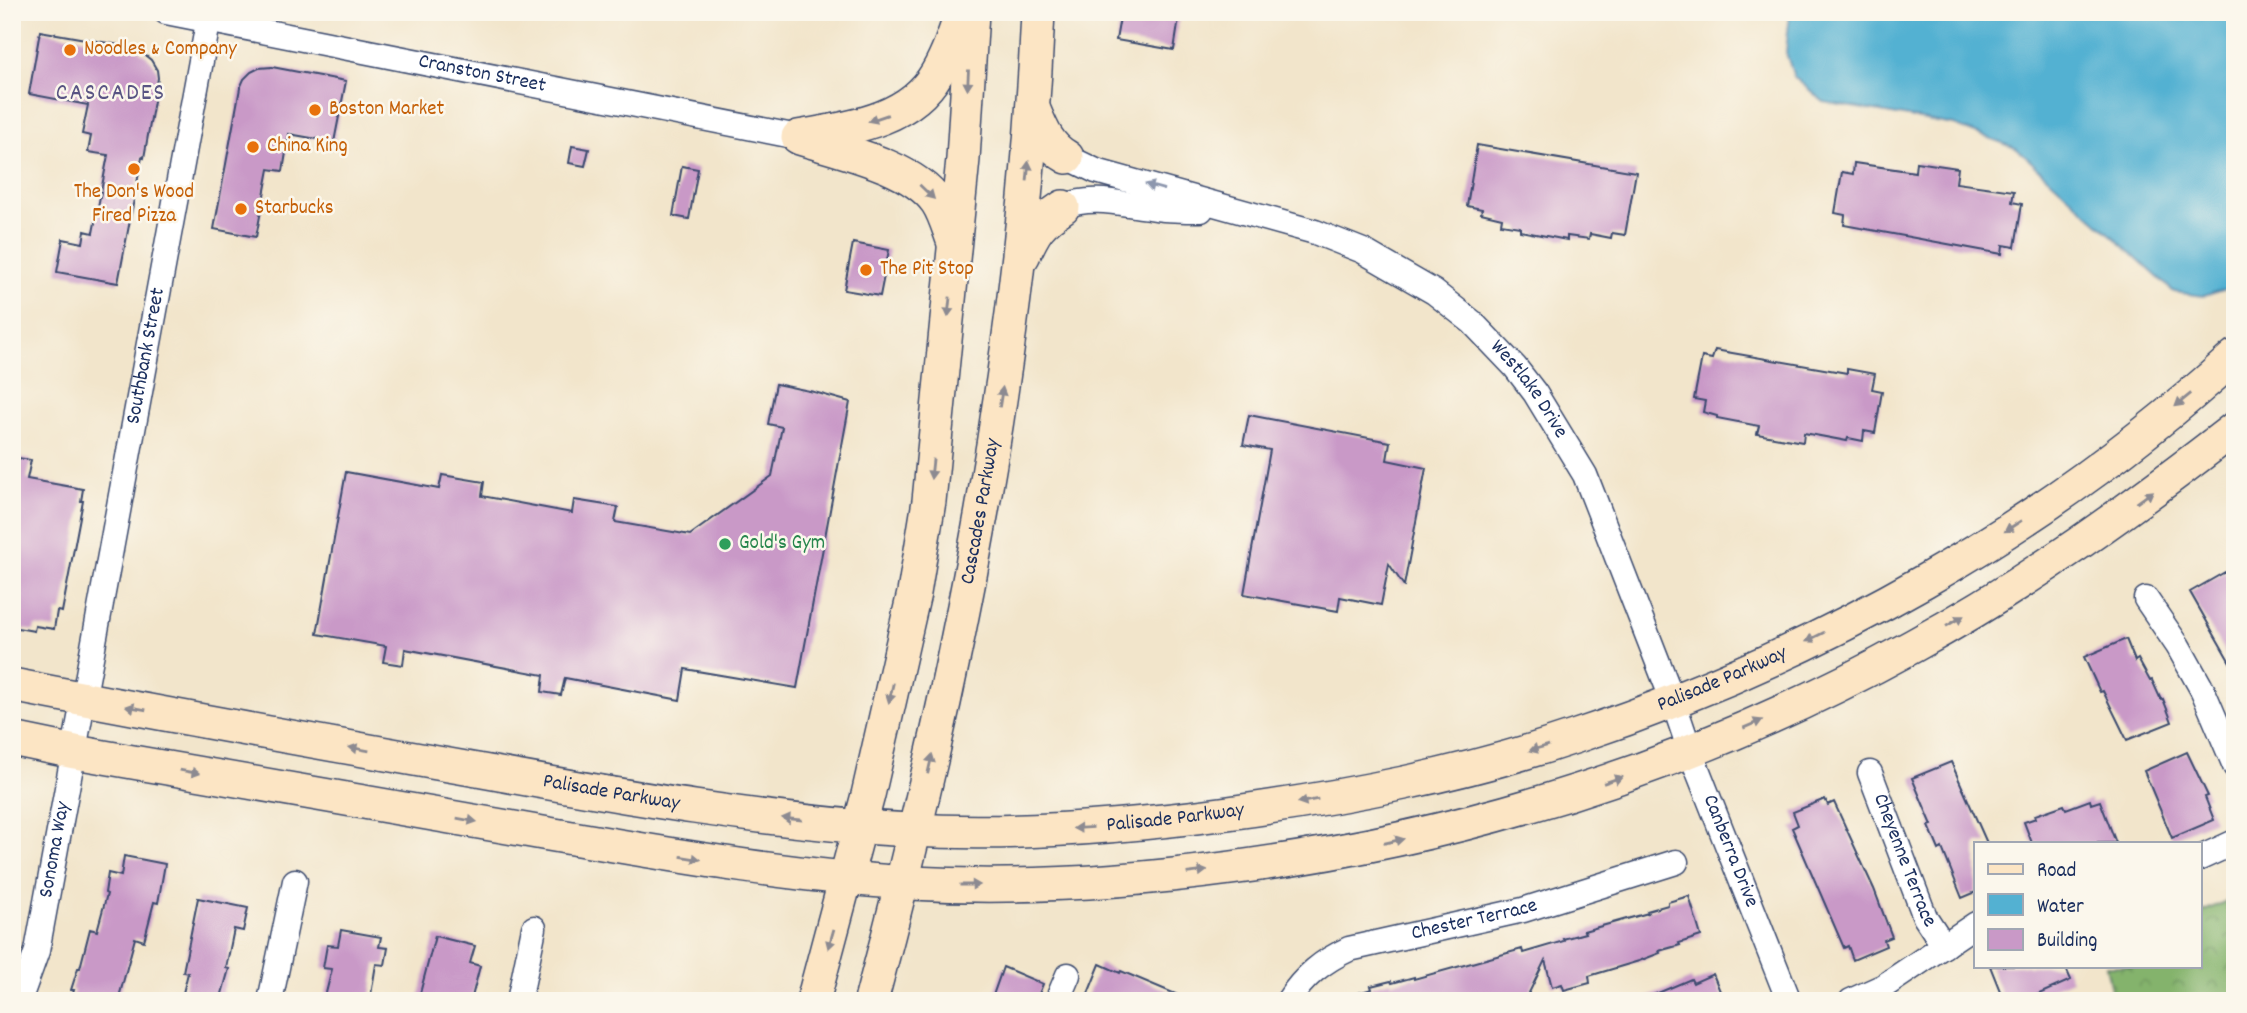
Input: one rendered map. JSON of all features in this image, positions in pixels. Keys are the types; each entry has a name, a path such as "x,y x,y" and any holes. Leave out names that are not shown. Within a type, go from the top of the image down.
{"main road":[{"path":"798,137 858,125 891,114 916,99 936,75 949,48 961,12"},
{"path":"813,1001 860,826 914,593 927,514 963,159 972,12"},
{"name":"Cascades Parkway","path":"871,1001 902,883 970,581 1004,373 1017,271 1028,176 1038,12"},
{"path":"1033,108 1045,135 1057,152 1067,157"},
{"path":"798,137 872,161 925,187 939,204 955,246"},
{"path":"1017,271 1032,236 1043,221 1063,207"},
{"name":"Palisade Parkway","path":"12,685 665,804 860,826 914,831 1088,828 1292,805 1376,789 1481,764 1573,738 1673,701 1780,655 1880,604 1980,548 2070,489 2235,356"},
{"path":"12,739 692,858 902,883 1018,885 1122,880 1303,859 1390,842 1502,815 1615,779 1809,701 1915,645 2083,542 2235,428"}],"street":[{"name":"Cranston Street","path":"166,12 209,16 798,137"},
{"name":"Southbank Street","path":"85,698 209,16"},
{"name":"Westlake Drive","path":"1067,157 1096,171 1315,232 1363,251 1434,292 1472,322 1506,356 1535,393 1585,475 1673,701"},
{"name":"Westlake Drive","path":"1063,207 1077,201 1091,200 1158,209 1244,212"},
{"path":"2146,599 2178,646 2203,691 2235,766"},
{"name":"Sonoma Way","path":"19,1001 37,951 85,698"},
{"name":"Canberra Drive","path":"1673,701 1690,751 1789,1001"},
{"name":"Cheyenne Terrace","path":"1870,773 1925,917 1944,946"},
{"path":"2202,857 2235,842"},
{"name":"Chester Terrace","path":"1288,1001 1306,976 1326,960 1349,948 1523,910 1676,862"},
{"path":"270,1001 295,881"},
{"path":"1852,1001 1884,986 1974,925"},
{"path":"519,1001 534,928"},
{"path":"1057,1001 1068,975"}],"green space":[{"path":"2235,897 2235,1001 2117,1001 2117,994 2111,990 2106,968 2202,968 2202,912"}],"water":[{"path":"1790,12 2235,12 2235,286 2204,296 2174,292 2016,148 1954,125 1824,102 1794,77 1786,53"}],"building":[{"path":"1121,12 1180,12 1174,50 1116,40"},
{"path":"40,31 136,48 151,60 157,70 158,78 144,158 142,157 118,283 57,272 63,239 83,243 85,231 93,233 108,155 88,152 91,136 82,134 88,105 29,94"},
{"path":"272,67 346,81 334,142 289,134 283,171 269,169 256,237 214,229 240,88 251,72"},
{"path":"1477,145 1636,172 1625,235 1612,233 1611,238 1590,234 1589,239 1567,236 1567,240 1520,231 1520,227 1501,224 1502,218 1467,206"},
{"path":"572,146 589,149 585,166 569,163"},
{"path":"1916,162 1958,168 1956,183 2014,191 2012,202 2022,204 2015,247 2003,245 2002,254 1844,225 1845,215 1835,213 1842,172 1853,174 1854,163 1915,172"},
{"path":"682,166 698,169 689,219 673,216"},
{"name":"The Pit Stop","path":"853,243 889,250 880,296 844,290"},
{"path":"1715,350 1847,373 1847,369 1875,374 1872,389 1882,391 1875,433 1864,431 1863,441 1848,438 1847,441 1804,433 1803,442 1757,434 1759,426 1717,418 1703,412 1705,401 1694,399 1702,357 1712,359"},
{"path":"776,384 850,402 797,688 685,669 680,700 565,678 561,695 542,692 544,675 405,649 403,665 383,662 386,646 317,634 346,472 439,489 442,475 484,482 482,496 572,513 574,500 618,507 615,522 690,535 772,476 782,427 768,424"},
{"path":"1249,415 1390,442 1387,460 1426,468 1404,586 1389,564 1381,605 1340,597 1338,611 1244,594 1270,450 1243,445"},
{"path":"12,457 31,460 27,479 83,489 62,612 57,611 54,629 35,626 34,631 12,627"},
{"path":"2225,572 2235,588 2235,671 2190,592"},
{"path":"2126,639 2135,661 2138,659 2161,700 2163,699 2172,722 2127,740 2084,657"},
{"path":"2187,752 2208,796 2205,797 2214,820 2172,838 2144,771"},
{"path":"1951,762 1987,842 1974,842 1974,893 1962,898 1942,848 1939,850 1929,826 1932,825 1912,778"},
{"path":"1825,799 1828,805 1834,802 1874,889 1892,937 1884,940 1886,946 1853,960 1848,946 1844,948 1792,828 1798,825 1793,812"},
{"path":"2090,800 2091,804 2100,801 2116,842 2032,842 2024,822 2036,818 2035,815 2064,805 2066,809"},
{"path":"124,856 165,864 158,903 154,902 144,941 135,938 118,1001 71,1001 74,990 71,990 90,929 97,931 107,894 108,873 121,876"},
{"path":"1689,896 1701,936 1639,961 1589,976 1590,983 1564,990 1562,984 1552,987 1545,960 1526,999 1519,1001 1349,1001 1348,996 1372,989 1371,986 1414,979 1522,949 1523,953 1564,941 1563,939 1585,933 1584,931 1648,913 1647,911 1668,905 1668,902"},
{"path":"198,898 248,908 243,931 234,929 226,968 229,969 220,1001 181,1001 188,973 183,972"},
{"path":"341,930 381,937 379,947 388,948 385,965 376,964 370,1001 324,1001 332,969 323,968 327,945 338,946"},
{"path":"435,936 475,946 470,963 480,966 471,1001 418,1001"},
{"path":"1100,964 1120,973 1121,971 1192,1001 1085,1001"},
{"path":"1003,967 1043,984 1036,1001 991,1001"},
{"path":"1991,968 2066,968 2071,980 2023,1001 2004,1001"},
{"path":"1713,974 1724,1001 1639,1001 1691,979 1693,983"}],"place":[{"name":"Noodles & Company","path":"70,50"},
{"name":"Boston Market","path":"315,110"},
{"name":"China King","path":"253,147"},
{"name":"The Don's Wood Fired Pizza","path":"134,169"},
{"name":"Starbucks","path":"241,209"},
{"name":"The Pit Stop","path":"866,270"},
{"name":"Gold's Gym","path":"725,544"}],"district":[{"name":"CASCADES","path":"111,94"}]}
